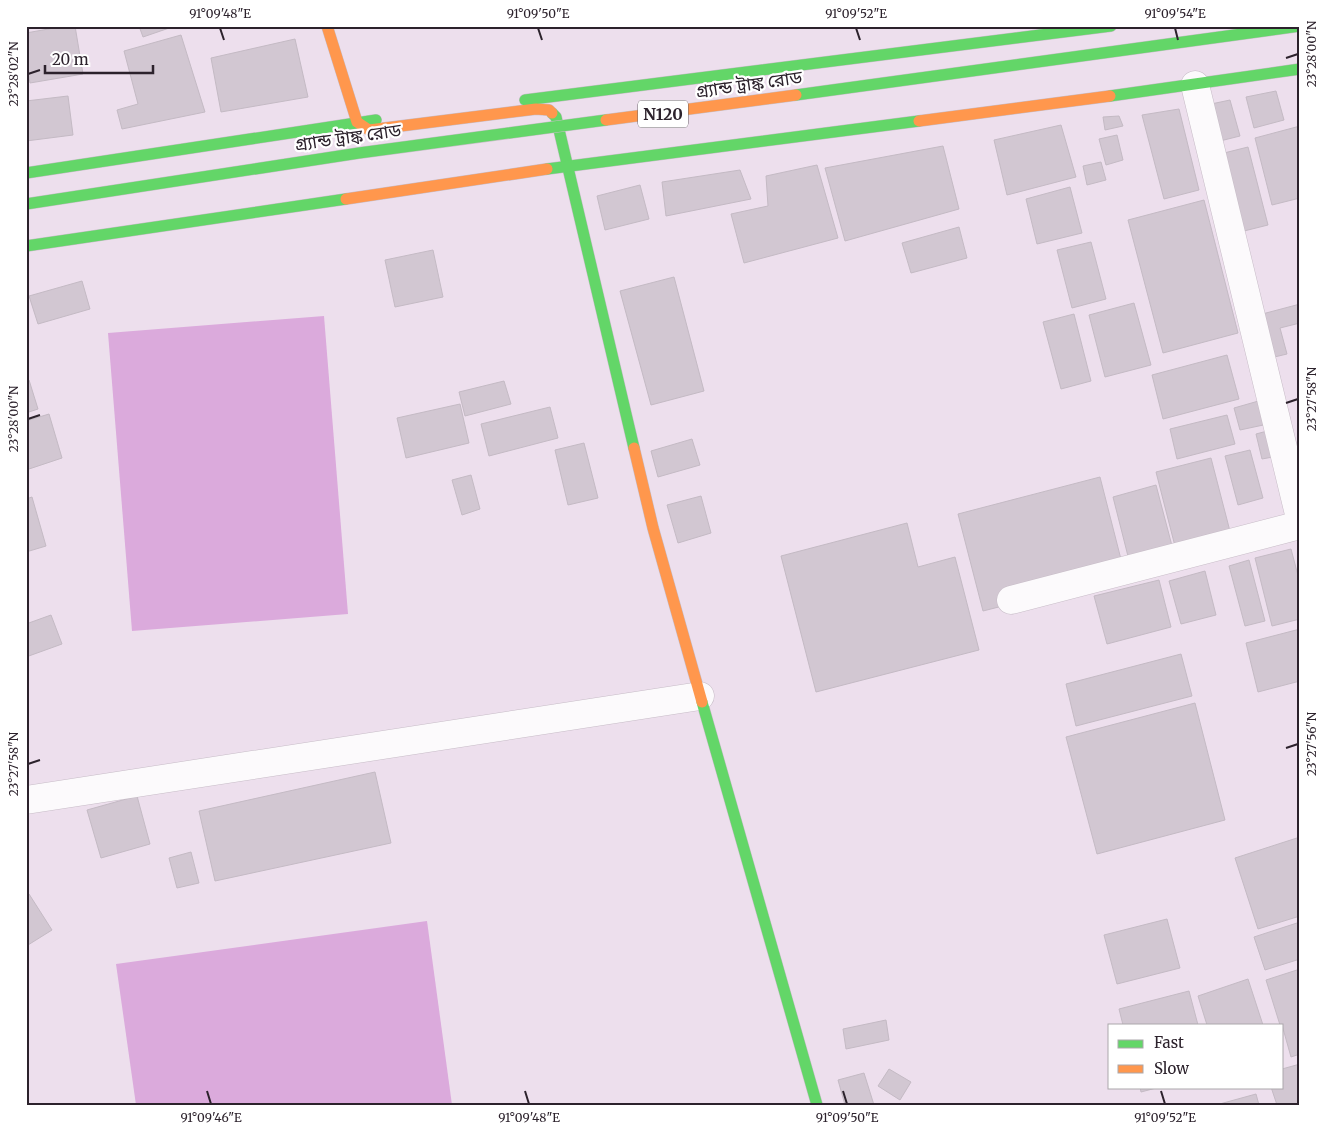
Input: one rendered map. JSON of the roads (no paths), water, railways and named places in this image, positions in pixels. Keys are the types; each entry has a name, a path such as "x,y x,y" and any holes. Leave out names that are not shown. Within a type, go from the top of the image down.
{"main road":[{"path":"326,26 357,122 369,130 536,109 549,110 556,117 570,166 653,528 817,1105"},
{"path":"26,173 357,122 871,55 1111,26"},
{"name":"গ্র্যান্ড ট্রাঙ্ক রোড","path":"26,204 554,125 662,114 1300,26"},
{"path":"26,246 570,166 1194,85 1300,69"}],"street":[{"path":"1194,85 1300,518"},
{"path":"1010,600 1300,525"},
{"path":"26,800 700,696"}]}
